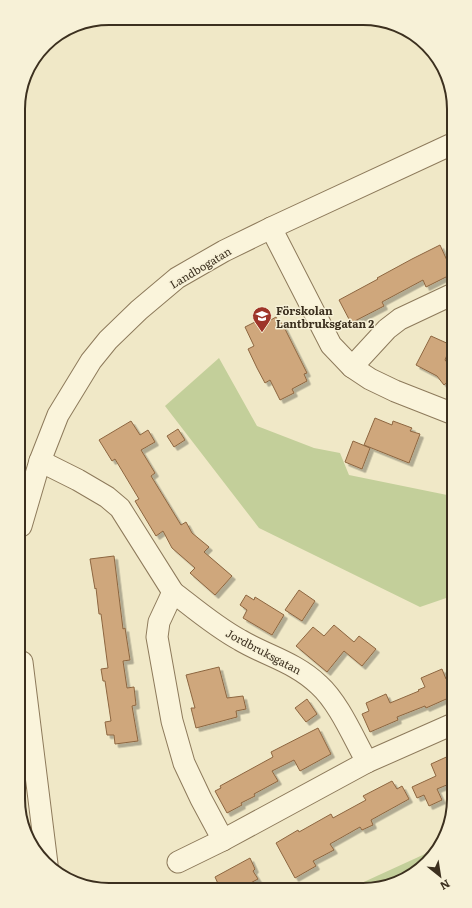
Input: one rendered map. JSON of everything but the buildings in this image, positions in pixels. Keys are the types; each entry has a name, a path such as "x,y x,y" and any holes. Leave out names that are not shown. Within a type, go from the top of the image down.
{"street":[{"name":"Landbogatan","path":"25,511 40,461 58,415 91,361 108,340 139,310 178,278 224,251 447,146"},
{"path":"271,228 331,345 352,367 370,379 395,391 447,411"},
{"path":"352,367 387,329 400,319 447,296"},
{"name":"Jordbruksgatan","path":"40,461 107,496 120,508 173,592 218,627 240,640 300,669 320,685 336,706 367,762"},
{"path":"173,592 159,622 157,637 172,721 184,762 201,799 223,840"},
{"path":"25,686 46,854"},
{"path":"178,862 223,840 367,762 447,727"}],"green space":[{"path":"219,358 257,426 314,448 340,453 349,475 447,495 447,598 420,607 259,528 165,406"},
{"path":"420,856 420,860 405,872 390,879 362,883"}],"place":[{"name":"Förskolan Lantbruksgatan 2","path":"262,333"}]}
